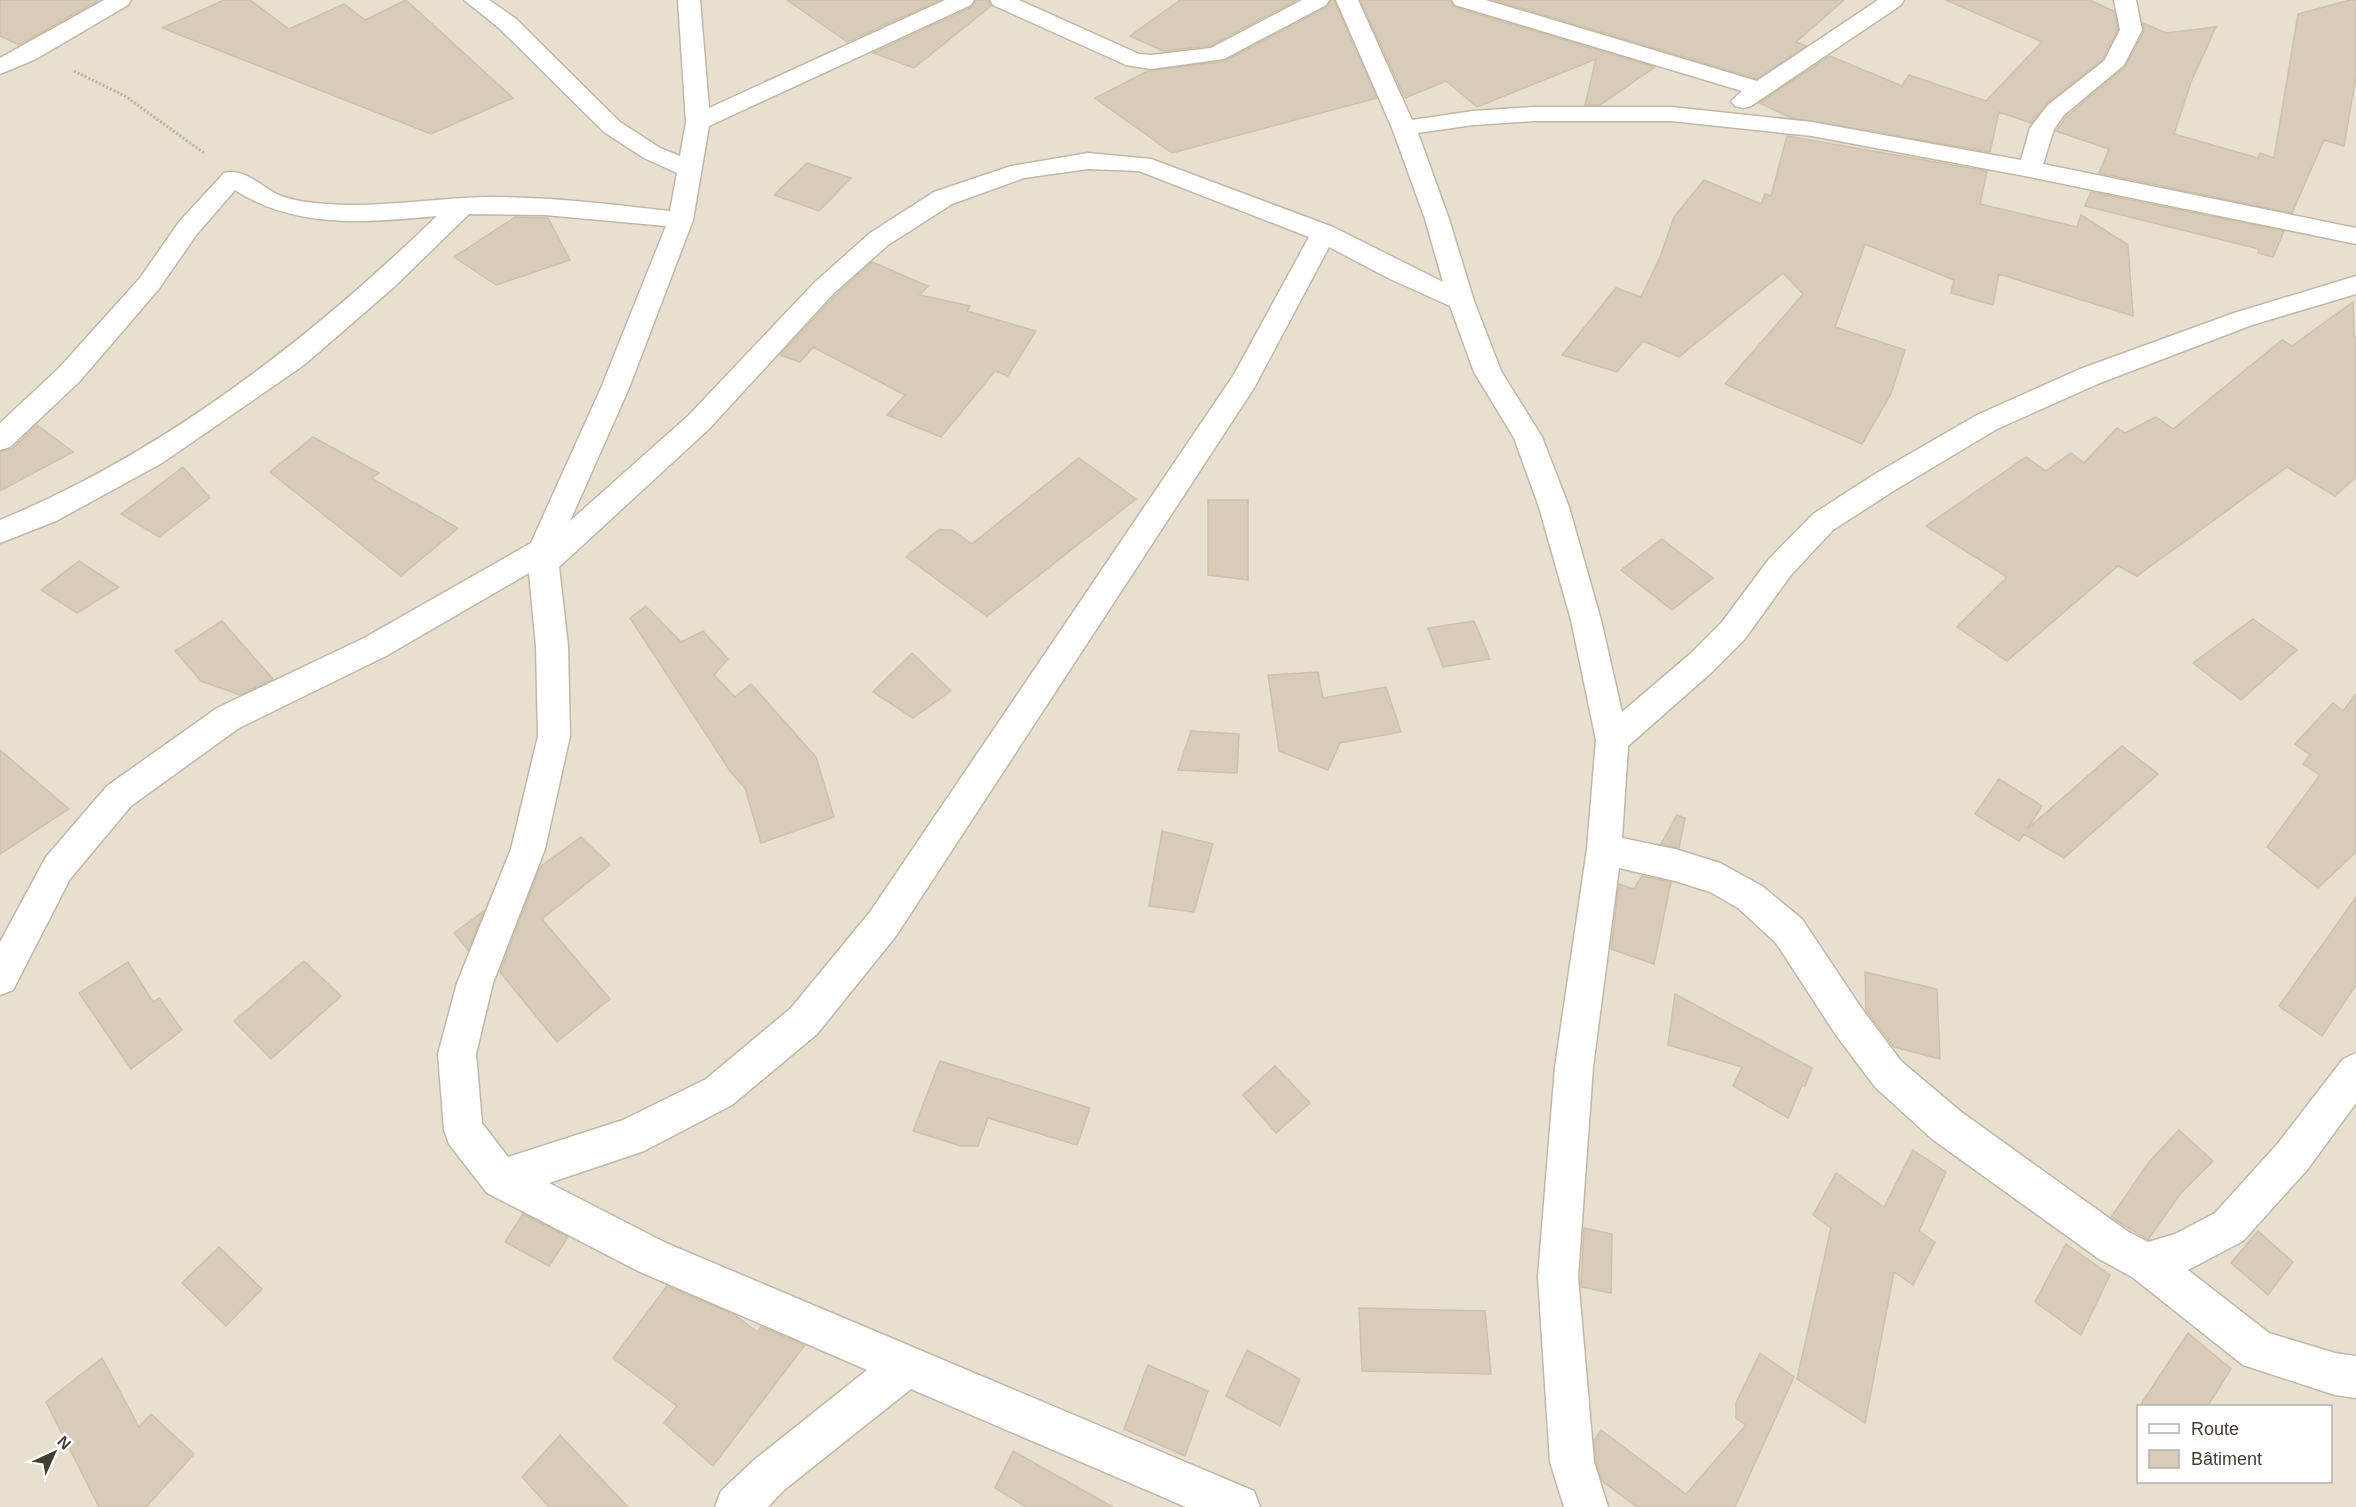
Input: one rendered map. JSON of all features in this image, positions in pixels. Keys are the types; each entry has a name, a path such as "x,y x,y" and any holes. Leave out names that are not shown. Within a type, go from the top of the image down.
{"street":[{"path":"0,67 28,54 120,0"},
{"path":"475,0 507,22 612,127 652,153 690,169"},
{"path":"689,0 699,122 681,220 615,388 542,557 552,646 555,736 528,849 475,983 458,1054 463,1130 501,1179 652,1257 1238,1507"},
{"path":"699,122 963,0"},
{"path":"1001,0 1134,60 1151,62 1216,54 1318,0"},
{"path":"1347,0 1404,128 1437,219 1461,301 1488,372 1528,437 1554,507 1586,620 1612,740 1604,849 1574,1067 1558,1277 1572,1462 1586,1507"},
{"path":"1463,0 1760,89"},
{"path":"1717,119 1893,0"},
{"path":"2030,169 2042,128 2056,110 2113,66 2131,30 2125,0"},
{"path":"0,46 28,54"},
{"path":"1404,128 1473,118 1534,114 1671,114 1812,129 2030,169 2356,236"},
{"path":"0,978 58,868 119,796 228,718 375,648 542,557 699,422 824,288 879,239 943,198 1020,171 1088,161 1142,164 1324,233 1399,273 1461,301"},
{"path":"0,440 69,375 149,284 188,228 233,178 276,202 330,214 410,212 462,206 541,207 681,220"},
{"path":"0,532 46,513 152,456 294,358 385,282 462,206"},
{"path":"501,1179 630,1137 720,1092 804,1021 883,924 1244,381 1324,233"},
{"path":"1612,740 1701,663 1733,631 1780,567 1823,522 1885,482 1987,422 2090,376 2243,319 2356,285"},
{"path":"1604,849 1675,865 1720,879 1750,897 1789,931 1849,1022 1888,1074 1946,1125 2113,1245 2145,1263 2258,1350 2335,1374 2356,1377"},
{"path":"2145,1263 2182,1252 2229,1227 2293,1156 2356,1072"},
{"path":"737,1507 769,1475 906,1366"}],"path":[{"path":"28,54 93,78 175,129 233,178"}],"shaded area":[{"path":"0,0 2356,0 2356,1507 0,1507"}],"building":[{"path":"0,0 99,0 19,45 0,36"},
{"path":"224,0 250,0 289,29 344,4 365,20 406,0 513,98 431,134 162,28"},
{"path":"787,0 940,0 847,42"},
{"path":"976,0 988,0 991,6 914,68 873,53 972,7"},
{"path":"1180,0 1297,0 1210,46 1163,51 1130,36"},
{"path":"1331,0 1334,0 1377,98 1172,153 1095,98 1148,71 1225,61 1327,7"},
{"path":"1360,0 1450,0 1454,7 1655,67 1600,105 1585,105 1596,59 1477,107 1446,81 1405,98"},
{"path":"1494,0 1844,0 1796,42 1806,46 1757,79"},
{"path":"1946,0 2089,0 2114,11 2118,30 2102,60 2047,103 2031,123 1999,112 1990,152 1792,118 1759,103 1830,56 1902,86 1909,75 1986,101 2042,42"},
{"path":"2356,0 2356,76 2344,146 2324,140 2292,213 2099,173 2109,149 2056,131 2066,117 2125,67 2144,31 2143,23 2166,33 2216,27 2191,82 2174,134 2258,158 2260,153 2274,158 2298,14"},
{"path":"1787,136 1987,171 1980,204 2077,227 2081,215 2128,245 2133,316 1999,274 1993,305 1951,293 1954,280 1865,244 1835,327 1905,350 1891,394 1862,444 1725,384 1803,294 1783,273 1679,357 1643,341 1617,372 1562,355 1616,288 1641,297 1660,257 1674,217 1704,180 1761,204 1765,194 1771,196"},
{"path":"807,163 851,178 819,211 774,195"},
{"path":"2091,192 2284,231 2273,257 2258,253 2259,249 2085,206"},
{"path":"515,217 548,218 570,260 496,285 454,257"},
{"path":"872,262 928,286 920,295 970,306 967,311 1036,331 1008,376 995,371 941,437 887,415 905,395 813,347 800,362 780,355 835,296"},
{"path":"2353,302 2354,336 2356,337 2356,477 2335,496 2287,467 2137,576 2118,566 2007,661 1957,627 2007,577 1926,526 2026,457 2046,471 2071,453 2084,463 2117,428 2125,433 2156,417 2173,429 2282,340 2292,346"},
{"path":"37,425 73,452 0,491 0,452 12,449"},
{"path":"313,437 379,473 371,478 458,528 401,576 270,472"},
{"path":"1079,458 1136,499 987,616 906,557 938,530 952,530 972,544"},
{"path":"183,467 210,498 159,537 121,514"},
{"path":"1208,500 1248,500 1248,580 1208,575"},
{"path":"1662,539 1713,578 1672,610 1621,570"},
{"path":"79,561 119,587 77,613 41,590"},
{"path":"646,606 681,642 703,631 728,659 714,675 735,697 751,684 816,757 834,817 761,843 745,788 730,771 630,618"},
{"path":"2253,619 2297,650 2241,700 2193,663"},
{"path":"222,621 273,679 240,695 201,681 175,651"},
{"path":"1474,621 1490,659 1443,667 1428,628"},
{"path":"912,653 951,691 913,718 873,692"},
{"path":"1318,672 1323,698 1386,687 1401,732 1340,743 1328,770 1279,751 1268,675"},
{"path":"2356,694 2356,852 2318,888 2267,847 2320,775 2303,764 2310,755 2295,744 2333,703 2343,711"},
{"path":"1191,731 1239,734 1237,773 1178,770"},
{"path":"2122,746 2158,774 2064,858 2024,834 2019,841 1975,814 1999,779 2042,806 2027,829"},
{"path":"0,750 69,809 0,854"},
{"path":"1677,815 1685,818 1679,848 1661,844"},
{"path":"1162,831 1213,844 1194,912 1149,906"},
{"path":"581,837 610,865 542,919 610,999 557,1042 500,972 540,867"},
{"path":"1642,876 1671,882 1654,964 1611,949 1619,884 1634,889"},
{"path":"2356,897 2356,985 2322,1036 2279,1006"},
{"path":"484,911 468,950 454,933"},
{"path":"304,961 341,996 271,1059 234,1021"},
{"path":"128,962 153,1002 159,998 182,1030 131,1069 79,993"},
{"path":"1865,972 1937,989 1940,1059 1894,1047 1866,1010"},
{"path":"1675,994 1812,1068 1788,1118 1733,1086 1742,1067 1668,1045"},
{"path":"940,1061 1090,1108 1077,1145 988,1118 978,1146 961,1146 913,1131"},
{"path":"1275,1066 1310,1103 1276,1133 1243,1095"},
{"path":"2179,1130 2213,1161 2180,1194 2148,1240 2111,1217 2149,1162"},
{"path":"1913,1150 1946,1172 1919,1231 1935,1242 1913,1285 1894,1272 1865,1423 1797,1379 1831,1228 1813,1215 1836,1173 1884,1207"},
{"path":"523,1214 568,1237 549,1266 505,1242"},
{"path":"1584,1228 1612,1234 1611,1293 1581,1287"},
{"path":"2258,1231 2293,1262 2268,1295 2231,1263"},
{"path":"2066,1244 2110,1275 2081,1335 2035,1302"},
{"path":"219,1247 262,1289 226,1326 182,1283"},
{"path":"667,1286 735,1315 757,1332 761,1327 805,1345 713,1466 664,1423 677,1406 613,1358"},
{"path":"1359,1308 1485,1311 1491,1374 1362,1371"},
{"path":"2188,1333 2231,1369 2208,1405 2140,1405"},
{"path":"1247,1350 1300,1379 1280,1426 1226,1396"},
{"path":"1760,1353 1794,1377 1735,1507 1637,1507 1602,1481 1596,1462 1594,1441 1601,1430 1686,1494 1746,1425 1736,1418 1736,1403"},
{"path":"102,1358 139,1427 151,1414 194,1454 146,1507 99,1507 46,1402"},
{"path":"1148,1365 1208,1391 1185,1456 1124,1429"},
{"path":"560,1435 628,1507 549,1507 522,1477"},
{"path":"1013,1451 1113,1507 1026,1507 995,1488"}]}
